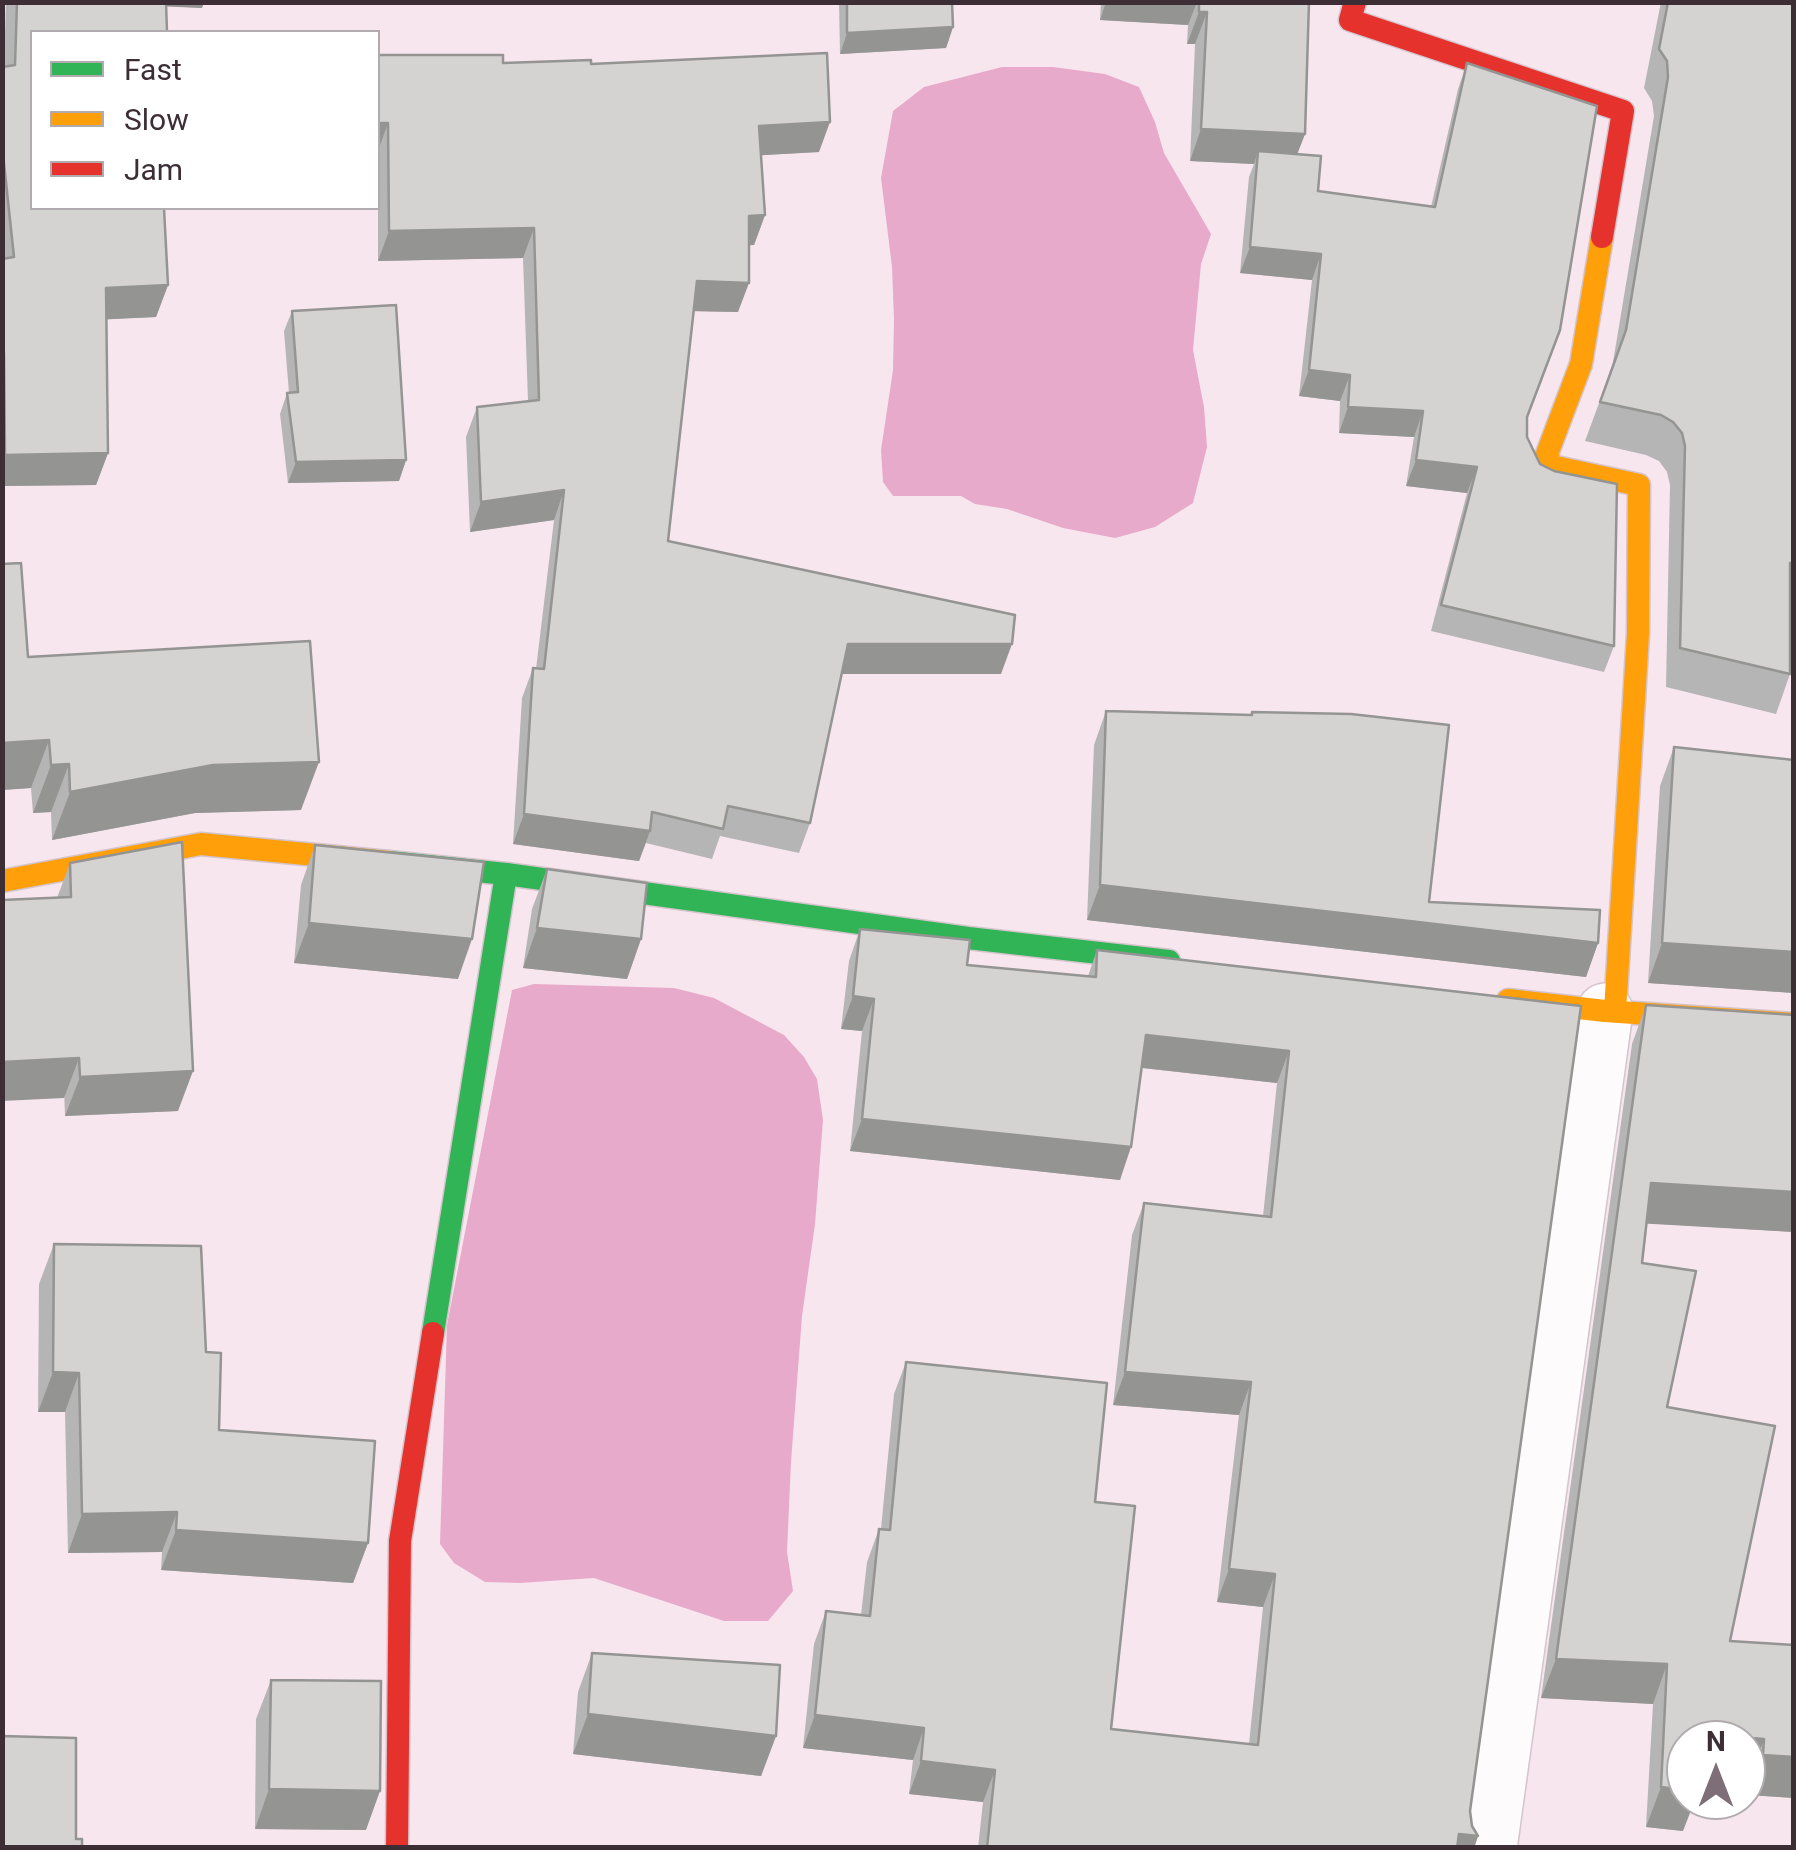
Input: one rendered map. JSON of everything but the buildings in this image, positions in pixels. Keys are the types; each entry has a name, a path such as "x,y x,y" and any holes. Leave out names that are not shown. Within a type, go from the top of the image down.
{"street":[{"path":"1356,2 1350,20 1623,112 1582,364 1547,454 1550,466 1639,485 1638,634 1610,1011 1489,1848"},
{"path":"2,880 201,844 506,874 949,936 1200,965"},
{"path":"398,1848 400,1541 506,874"},
{"path":"1489,998 1794,1024"}],"shaded area":[{"path":"1002,67 1053,67 1105,74 1139,87 1164,153 1211,234 1201,264 1193,350 1207,447 1193,503 1155,527 1115,538 975,504 961,496 893,496 883,482 881,450 893,370 894,319 881,178 893,111 924,87"},
{"path":"534,984 674,988 714,998 784,1035 817,1079 823,1120 791,1462 787,1552 793,1591 768,1621 724,1621 594,1578 485,1582 454,1563 440,1544 447,1325 512,990"}],"traffic: fast":[{"path":"389,862 1169,961"},
{"path":"433,1333 506,874"}],"traffic: slow":[{"path":"1602,237 1581,364 1547,454 1551,466 1639,485 1638,634 1615,1011"},
{"path":"2,881 201,844 389,862"},
{"path":"1508,1000 1794,1024"}],"traffic: jam":[{"path":"1355,2 1350,20 1623,111 1602,237"},
{"path":"397,1848 400,1541 433,1333"}]}
